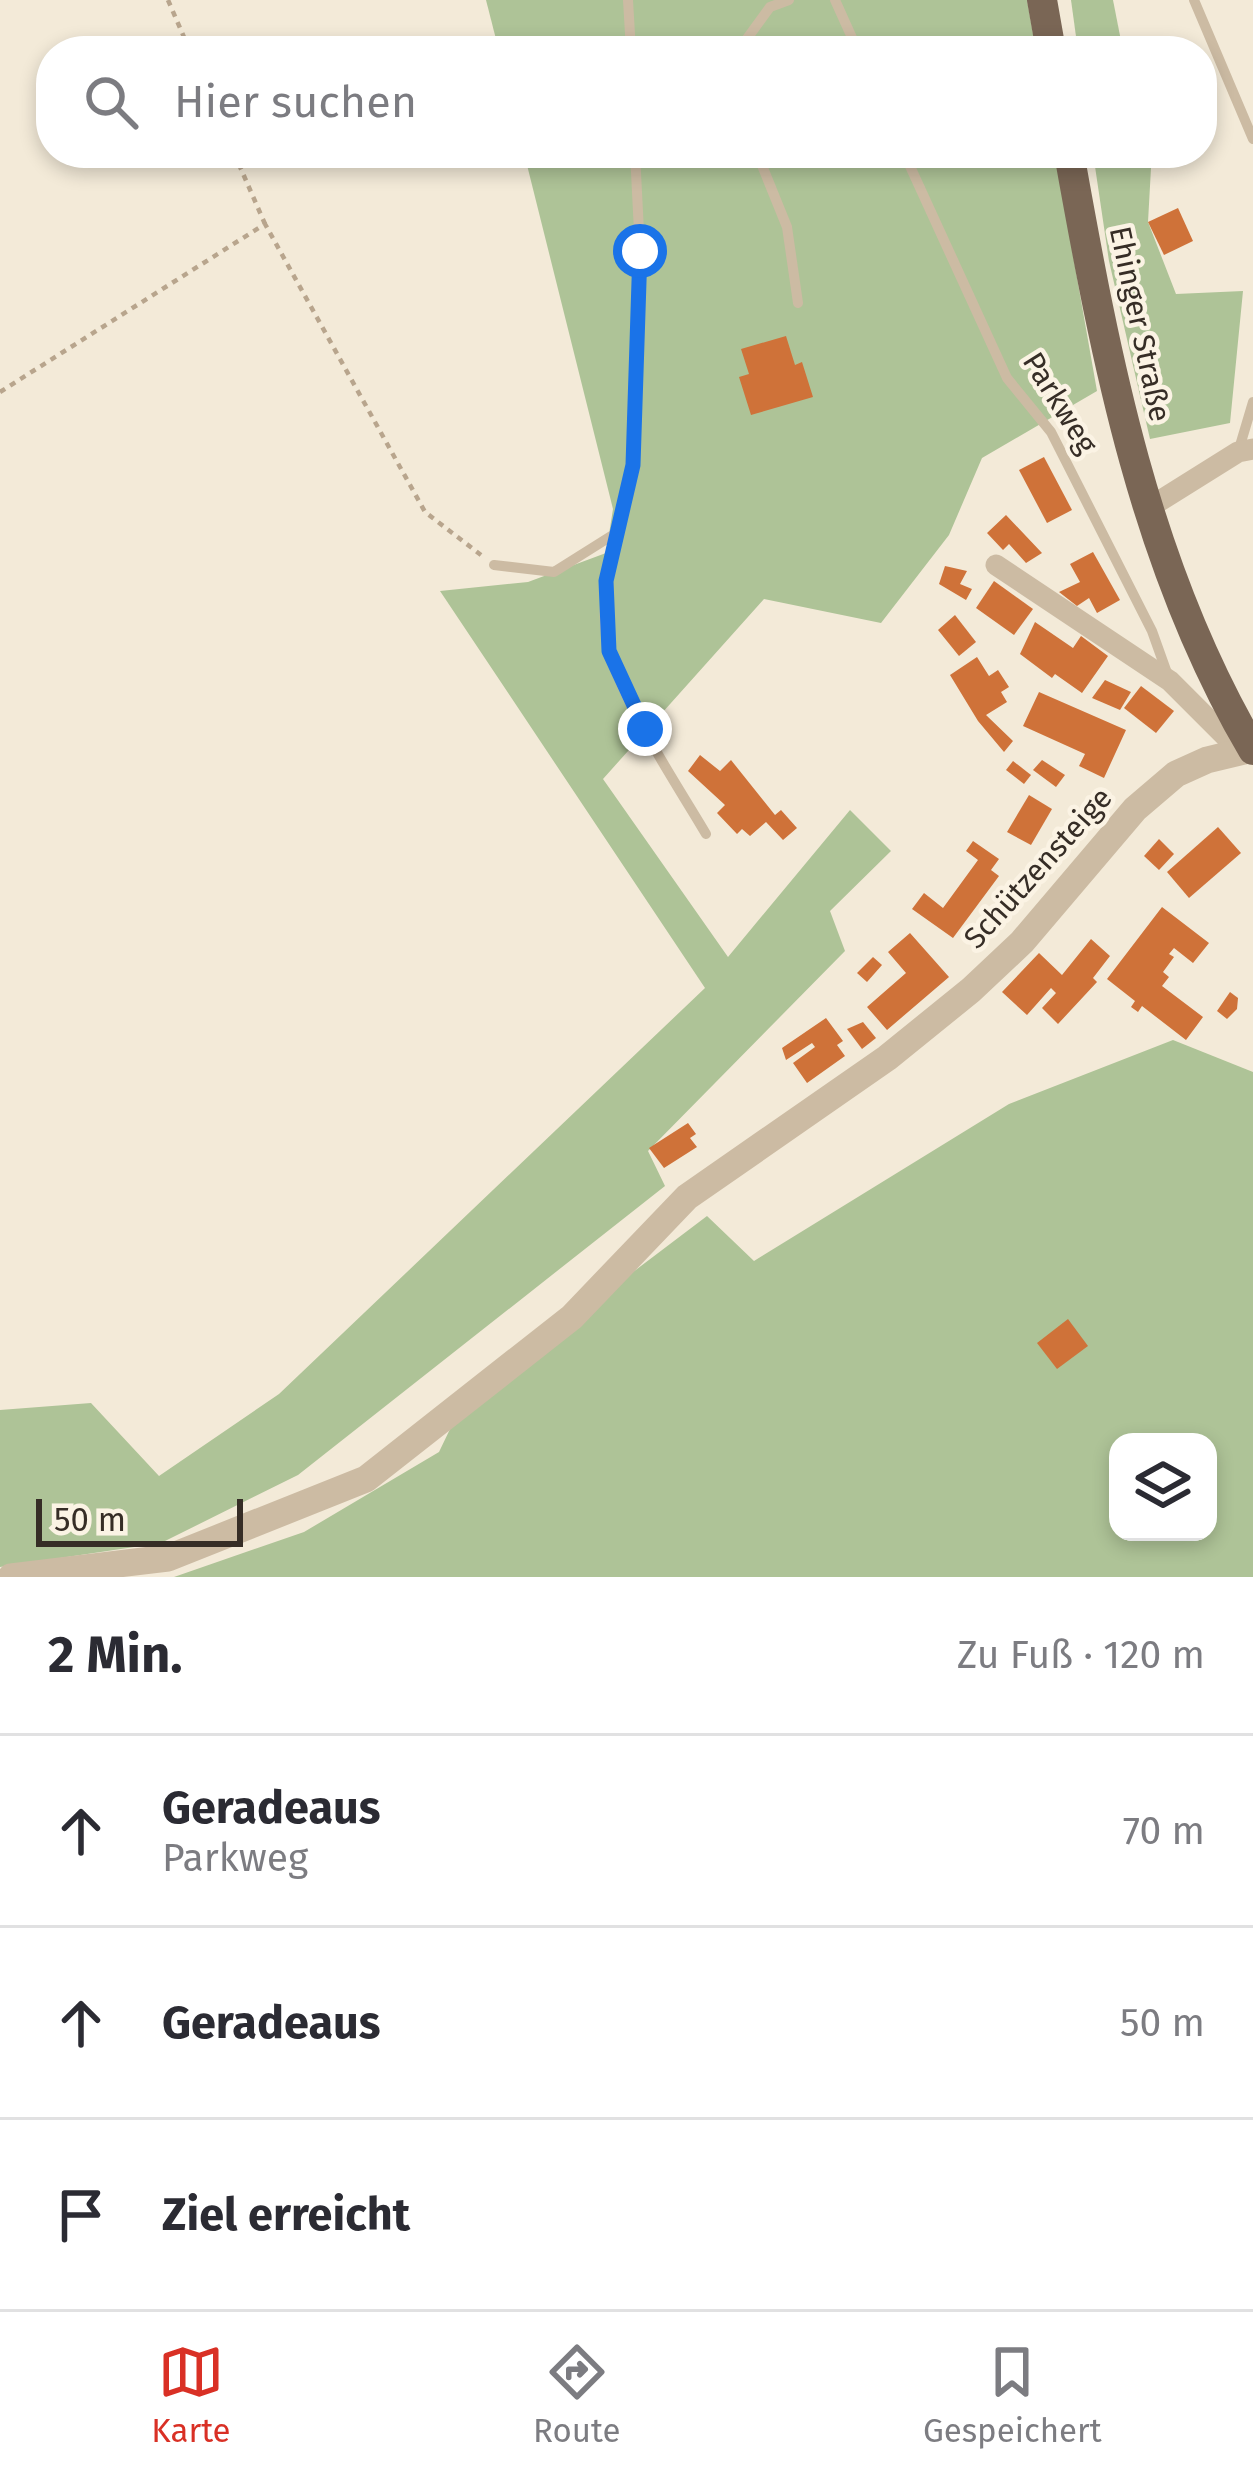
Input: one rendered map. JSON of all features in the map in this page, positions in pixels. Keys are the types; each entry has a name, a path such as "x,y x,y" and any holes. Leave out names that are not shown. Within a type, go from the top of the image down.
{"main road":[{"path":"1042,0 1048,36"},
{"name":"Ehinger Straße","path":"1072,168 1102,326 1147,509 1201,654 1249,751"}],"street":[{"path":"1147,509 1246,450"},
{"name":"Parkweg","path":"996,565 1170,681 1249,751"},
{"name":"Schützensteige","path":"11,1577 168,1558 366,1479 572,1317 687,1197 887,1058 958,1002 1022,942 1135,809 1176,774 1207,760 1249,751"}],"lane":[{"path":"628,0 630,36"},
{"path":"749,36 770,8 789,0"},
{"path":"835,0 851,36"},
{"path":"1194,0 1209,36"},
{"path":"1217,55 1253,140"},
{"path":"636,168 640,251 633,465 606,581 609,651 645,729 706,835"},
{"path":"763,168 787,226 798,303"},
{"name":"Parkweg","path":"911,168 1006,378 1051,432 1152,631 1170,681"},
{"path":"1246,450 1253,401"},
{"path":"494,565 554,572 616,533"}],"path":[{"path":"167,0 183,36"},
{"path":"241,168 265,224 425,512 494,565"},
{"path":"0,392 265,224"}],"green space":[{"path":"486,0 1027,0 1033,36 495,36"},
{"path":"1071,0 1113,0 1120,36 1076,36"},
{"path":"528,168 1058,168 1097,391 982,458 949,535 881,623 764,599 603,779 728,957 850,810 891,851 830,911 845,951 648,1151 665,1186 298,1475 161,1543 0,1567 0,1410 91,1403 159,1476 279,1394 705,988 440,591 528,582 606,553 613,509"},
{"path":"1095,168 1151,168 1148,222 1176,294 1243,291 1230,423 1150,439 1109,261"},
{"path":"1173,1040 1253,1072 1253,1577 174,1577 304,1532 439,1452 464,1400 707,1216 754,1261 1009,1104"}],"building":[{"path":"1178,208 1193,241 1164,255 1148,222"},
{"path":"786,336 795,365 802,362 813,397 751,415 739,377 749,374 741,349"},
{"path":"1044,457 1072,510 1047,523 1019,470"},
{"path":"1006,515 1042,553 1026,563 1009,544 1003,550 987,533"},
{"path":"1093,552 1120,600 1097,613 1089,598 1077,606 1059,592 1080,582 1070,564"},
{"path":"945,566 967,571 960,584 972,589 966,600 939,584"},
{"path":"994,581 1033,609 1014,635 976,608"},
{"path":"955,615 976,642 959,656 938,630"},
{"path":"1035,622 1073,648 1081,636 1108,656 1082,693 1020,654"},
{"path":"977,657 989,676 998,670 1009,687 1001,692 1007,702 986,715 1013,741 1004,752 950,675"},
{"path":"1105,680 1131,692 1120,710 1092,698"},
{"path":"1141,686 1174,711 1156,733 1124,708"},
{"path":"1039,692 1126,730 1104,778 1079,766 1085,754 1023,726"},
{"path":"700,755 720,771 731,760 775,815 781,810 797,828 783,840 766,822 750,836 742,829 737,834 717,813 725,805 688,771"},
{"path":"1042,760 1065,775 1056,787 1033,770"},
{"path":"1013,761 1031,775 1024,784 1006,770"},
{"path":"1029,795 1052,809 1031,845 1007,832"},
{"path":"1218,827 1241,853 1189,898 1167,872"},
{"path":"1159,839 1174,854 1159,870 1144,856"},
{"path":"973,841 999,859 991,870 999,876 953,938 912,909 924,893 943,908 978,860 966,851"},
{"path":"1162,907 1209,943 1193,963 1174,948 1169,954 1174,957 1163,972 1169,977 1162,986 1203,1017 1186,1040 1142,1006 1138,1012 1131,1007 1135,1001 1107,979"},
{"path":"910,933 949,977 887,1030 867,1007 906,973 888,952"},
{"path":"1091,939 1110,956 1093,978 1097,982 1058,1024 1042,1008 1056,993 1051,988 1027,1015 1002,992 1039,953 1062,975"},
{"path":"873,957 882,965 867,982 857,973"},
{"path":"1230,992 1238,998 1237,1009 1227,1019 1217,1011"},
{"path":"826,1018 843,1041 837,1045 845,1056 807,1083 793,1063 815,1047 812,1043 786,1060 782,1048"},
{"path":"863,1022 876,1038 862,1049 847,1029"},
{"path":"688,1123 696,1134 690,1138 697,1147 664,1168 649,1148"},
{"path":"1068,1319 1088,1346 1057,1369 1037,1343"}],"route":[{"path":"640,251 633,465 606,581 609,651 645,729"}]}
